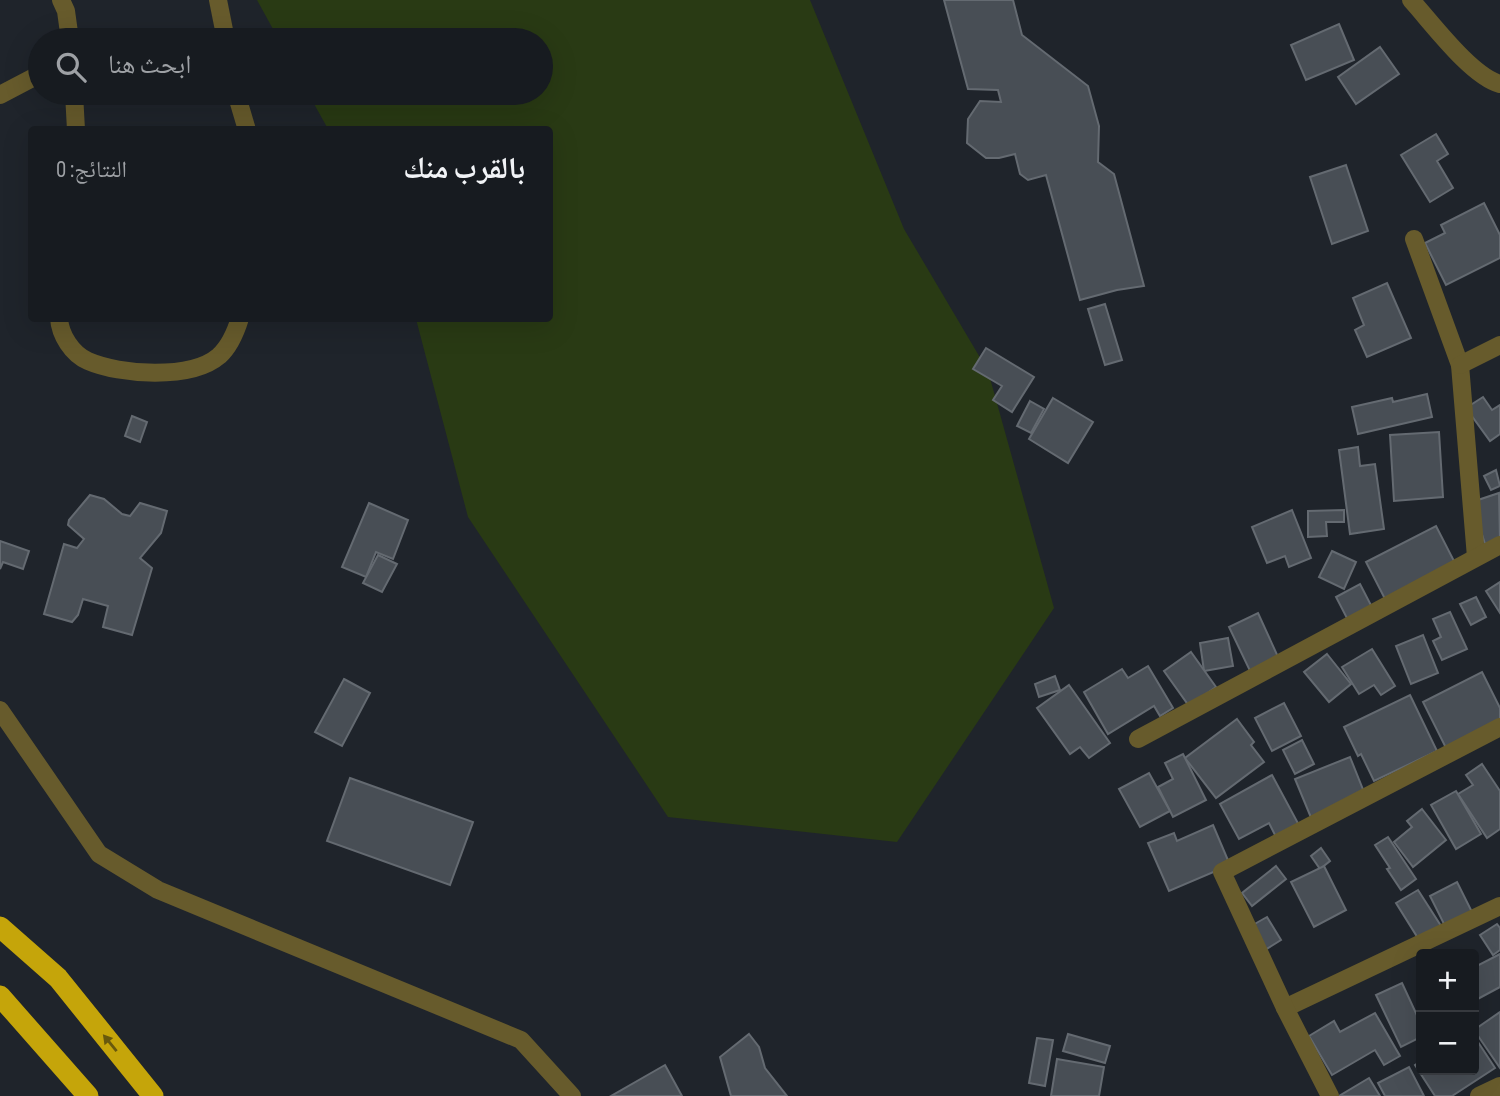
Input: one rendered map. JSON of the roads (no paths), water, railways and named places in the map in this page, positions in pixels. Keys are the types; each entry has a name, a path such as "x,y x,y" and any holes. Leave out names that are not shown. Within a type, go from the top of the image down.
{"highway":[{"path":"0,928 58,978 153,1096"},
{"path":"0,996 88,1096"}],"street":[{"path":"61,0 68,28"},
{"path":"218,0 224,28"},
{"path":"1411,0 1462,57 1492,81 1500,84"},
{"path":"0,95 28,80"},
{"path":"75,105 76,126"},
{"path":"240,105 246,126"},
{"path":"1414,239 1460,365 1476,557"},
{"path":"60,322 65,342 86,361 137,373 196,369 220,355 235,333 239,322"},
{"path":"1460,365 1500,345"},
{"path":"1138,739 1500,545"},
{"path":"0,710 99,854 158,890 521,1040 572,1096"},
{"path":"1330,1096 1222,872 1500,727"},
{"path":"1286,1008 1500,906"},
{"path":"1479,1096 1500,1086"}]}
